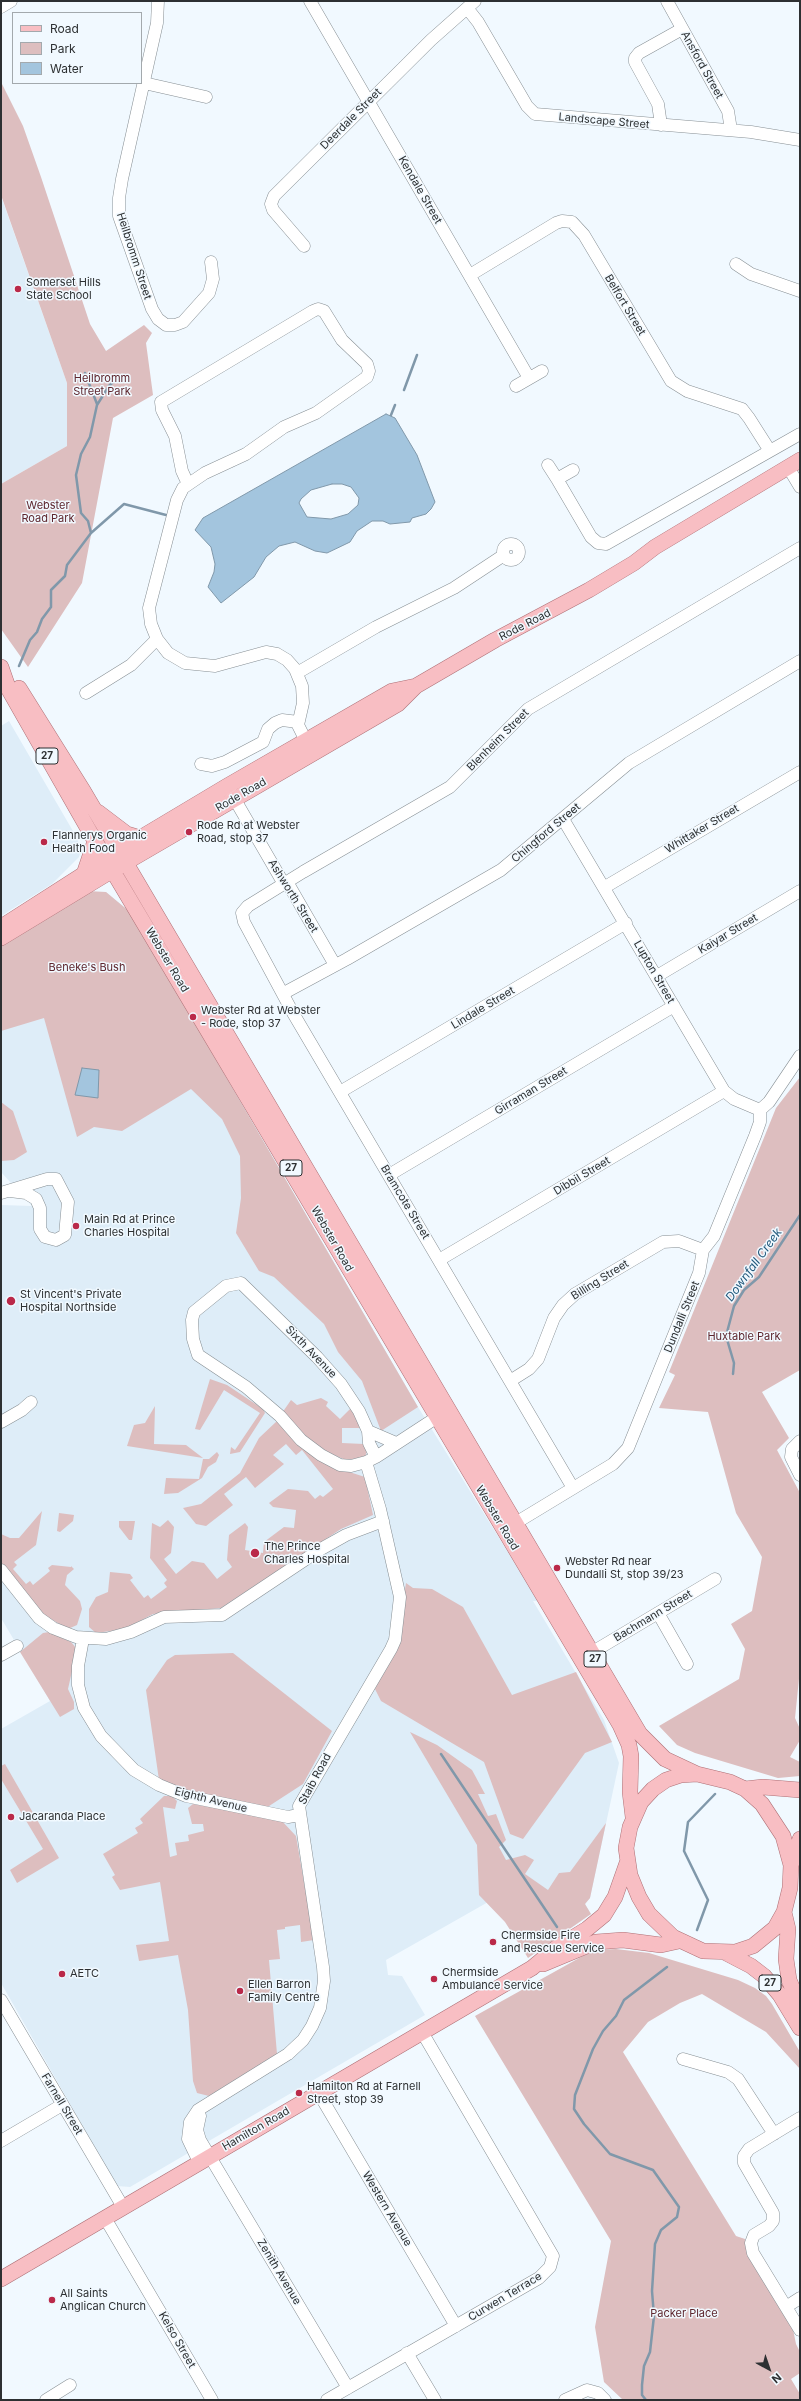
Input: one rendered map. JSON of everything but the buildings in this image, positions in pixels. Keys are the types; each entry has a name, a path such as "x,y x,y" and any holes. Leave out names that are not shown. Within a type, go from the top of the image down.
{"main road":[{"name":"Rode Road","path":"1,927 91,876 308,747 392,691 416,686 495,640 574,599 634,563 655,547 796,472"},
{"name":"Webster Road","path":"2,668 17,684 93,809 126,890 510,1526 591,1652 645,1741 665,1759 697,1774"},
{"name":"Webster Road","path":"2,668 10,690 95,841 115,861 442,1413"},
{"name":"Rode Road","path":"115,861 140,838 230,792"},
{"path":"93,809 127,834 140,838"},
{"path":"95,841 91,876 126,890"},
{"name":"Rode Road","path":"1,938 91,876"},
{"name":"Webster Road","path":"510,1526 625,1735 631,1756 630,1792 634,1817"},
{"path":"634,1817 641,1802 659,1784 673,1777 697,1774"},
{"name":"27","path":"697,1774 721,1778 745,1789 762,1804 777,1824 787,1848 791,1865 790,1888 784,1912 788,1929 786,1958 789,1980 800,2006"},
{"path":"745,1789 763,1787 781,1790 800,1790"},
{"name":"27","path":"634,1817 626,1848 627,1863 634,1886 644,1907 657,1924 679,1941 703,1951 726,1953 751,1966 764,1976 780,1995 800,2028"},
{"path":"791,1865 800,1839"},
{"name":"Hamilton Road","path":"532,1968 556,1948 587,1930 604,1915 615,1898 627,1863"},
{"path":"726,1953 745,1950 761,1941 775,1928 784,1912"},
{"name":"Hamilton Road","path":"1,2279 532,1968 596,1942 623,1940 661,1945 679,1941"}],"street":[{"path":"1,7 11,1"},
{"name":"Heilbromm Street","path":"158,1 157,23 122,179 118,208 122,227 152,309 161,322 170,326 180,324 204,299 212,286 212,262"},
{"name":"Kendale Street","path":"310,1 529,378"},
{"name":"Ansford Street","path":"667,1 728,111 731,130"},
{"name":"Deerdale Street","path":"304,246 275,212 271,204 272,199 431,40 471,4"},
{"name":"Landscape Street","path":"471,4 478,22 527,106 535,114 731,130 800,140"},
{"path":"661,125 658,104 635,62 635,58 639,53 682,29"},
{"path":"144,83 206,97"},
{"name":"Belfort Street","path":"470,275 556,223 562,221 572,222 584,235 671,381 687,391 742,410 750,418 770,452"},
{"path":"736,264 751,274 800,291"},
{"path":"188,484 182,471 175,436 162,410 161,402 313,311 318,309 324,311 342,340 366,364 369,371 366,379 316,413 284,427 246,454 216,467 188,484 178,495 150,602 149,618 157,639 168,653 192,665 215,666 266,652 282,657 297,673 303,692 303,703 298,722 308,747"},
{"path":"516,386 542,371"},
{"path":"548,465 591,537 604,544 613,542 800,434"},
{"path":"557,479 573,470"},
{"name":"Blenheim Street","path":"242,913 248,906 450,787 528,709 800,548"},
{"path":"297,673 376,627 454,588 504,555"},
{"path":"86,693 131,665 157,639"},
{"name":"Chingford Street","path":"284,993 501,870 629,763 800,661"},
{"path":"201,764 209,766 225,762 263,742 268,729 275,723 282,720 298,722"},
{"name":"Whittaker Street","path":"604,887 800,772"},
{"name":"Ashworth Street","path":"230,792 281,879 286,883 335,964"},
{"name":"Lupton Street","path":"563,819 626,923 724,1091 734,1099 760,1110"},
{"name":"Kaiyar Street","path":"656,976 800,891"},
{"name":"Bramcote Street","path":"242,913 244,922 340,1092 573,1488"},
{"name":"Lindale Street","path":"340,1092 626,923"},
{"name":"Girraman Street","path":"389,1176 674,1006"},
{"path":"760,1110 769,1102 800,1056"},
{"name":"Dibbil Street","path":"439,1260 724,1091"},
{"name":"Dundalli Street","path":"510,1526 613,1464 628,1448 699,1273 703,1260 703,1250 714,1236 759,1124 760,1110"},
{"path":"47,1179 56,1179 65,1192 68,1204 65,1235 56,1240 45,1237 40,1229 40,1208 36,1199 26,1193 6,1192 47,1179"},
{"name":"Billing Street","path":"510,1381 529,1369 538,1359 554,1318 563,1305 575,1294 663,1242 678,1240 703,1250"},
{"name":"Sixth Avenue","path":"241,1282 316,1356 341,1384 359,1411 368,1431 371,1460 351,1466 340,1465 321,1455 301,1440 280,1416 257,1396 198,1355 193,1339 192,1320 194,1312 226,1286 241,1282"},
{"path":"1,1422 22,1410 31,1402"},
{"path":"371,1460 442,1413"},
{"path":"368,1431 396,1443"},
{"path":"800,1441 791,1453 792,1462 800,1475"},
{"name":"Staib Road","path":"205,2159 189,2143 189,2129 194,2115 198,2110 296,2048 312,2026 320,2008 324,1981 323,1967 299,1815 299,1806 395,1640 400,1597 399,1585 383,1521 371,1460"},
{"path":"1,1570 39,1618 64,1634 84,1639 106,1639 117,1637 164,1617 222,1615 321,1549 346,1535 383,1521"},
{"name":"Bachmann Street","path":"591,1652 715,1579"},
{"path":"658,1613 687,1664"},
{"name":"Eighth Avenue","path":"84,1639 78,1666 78,1685 84,1708 100,1736 134,1770 158,1785 186,1796 281,1816 299,1815"},
{"path":"1,1655 17,1646"},
{"name":"Farnell Street","path":"2,2005 123,2207"},
{"name":"Curwen Terrace","path":"327,2400 539,2278 550,2267 553,2256 422,2032"},
{"path":"683,2059 728,2072 738,2079 774,2134"},
{"name":"Western Avenue","path":"318,2092 456,2326"},
{"path":"1,2141 62,2105"},
{"path":"800,2118 749,2149 744,2156 744,2163 773,2213 773,2221 769,2226 754,2235 751,2243 753,2253 800,2330"},
{"name":"Zenith Avenue","path":"205,2159 348,2388"},
{"name":"Kelso Street","path":"105,2218 212,2400"},
{"path":"786,2307 800,2298"},
{"path":"407,2353 435,2400"},
{"path":"46,2400 70,2386"},
{"path":"564,2400 587,2390 598,2393 606,2400"}],"shaded area":[{"name":"Somerset Hills State School","path":"1,196 67,383 67,446 1,484"},
{"path":"9,721 77,838 81,850 79,857 52,884 1,916 1,726"},
{"name":"The Prince Charles Hospital","path":"106,892 130,912 418,1407 535,1596 537,1601 533,1601 604,1720 619,1763 590,1898 585,1904 591,1914 538,1948 504,1893 386,1960 388,1975 402,1976 425,2015 130,2187 117,2186 1,1983 1,1729 50,1701 1,1618 1,1205 32,1206 1,1172 1,941"}],"green space":[{"path":"1,82 23,126 90,324 106,351 144,325 152,333 146,343 153,395 113,418 82,583 28,667 1,629 1,484 67,446 67,383 1,195"},
{"name":"Beneke's Bush","path":"87,891 106,892 130,912 418,1407 381,1431 362,1381 338,1352 324,1324 274,1277 259,1271 236,1233 241,1198 240,1156 222,1119 191,1089 122,1131 94,1127 77,1137 44,1018 1,1031 1,942"},
{"name":"Huxtable Park","path":"800,1077 800,1370 762,1392 789,1438 777,1450 800,1493 800,1669 795,1718 800,1729 800,1740 790,1757 800,1762 800,1776 778,1778 695,1753 677,1745 659,1726 739,1679 745,1649 731,1624 752,1611 762,1557 736,1513 708,1412 659,1408 675,1375 669,1372 776,1108"},
{"path":"1,1102 13,1111 27,1152 14,1160 1,1161"},
{"path":"210,1379 227,1385 263,1409 265,1413 240,1452 230,1454 231,1447 235,1450 260,1413 224,1390 200,1430 195,1429"},
{"path":"321,1398 328,1402 326,1406 340,1419 352,1407 360,1428 342,1428 342,1443 364,1444 368,1448 365,1457 346,1460 329,1453 304,1436 282,1413 291,1400 297,1405"},
{"path":"155,1406 154,1444 186,1445 203,1458 127,1446 134,1425 145,1423"},
{"path":"277,1421 343,1470 365,1477 373,1515 341,1529 221,1608 153,1614 125,1629 96,1633 89,1627 89,1609 96,1597 108,1592 110,1572 130,1574 133,1578 130,1580 144,1598 148,1595 151,1599 167,1587 164,1583 167,1580 150,1558 152,1523 160,1527 168,1520 174,1527 171,1553 164,1559 176,1574 192,1561 204,1563 217,1579 232,1567 227,1560 229,1535 245,1523 248,1527 245,1550 263,1553 264,1542 284,1527 294,1528 296,1510 273,1507 269,1503 288,1489 308,1491 315,1499 320,1495 323,1497 333,1489 302,1450 296,1455 286,1444 273,1455 284,1464 255,1488 246,1477 224,1494 233,1505 206,1526 196,1524 183,1508 201,1504 240,1473 259,1438"},
{"path":"217,1452 219,1455 216,1462 208,1467 202,1478 178,1493 164,1494 166,1478 199,1479 203,1459 209,1459"},
{"path":"42,1511 36,1545 14,1562 17,1565 13,1569 26,1584 30,1581 33,1585 50,1571 48,1568 52,1565 71,1566 74,1569 67,1575 65,1585 80,1601 82,1609 77,1625 68,1629 39,1612 2,1565 1,1534 10,1538 19,1538"},
{"path":"59,1513 74,1515 73,1521 60,1532 57,1531"},
{"path":"119,1521 135,1521 132,1540 129,1540 119,1527"},
{"path":"406,1583 413,1588 432,1589 463,1607 512,1695 576,1672 612,1742 585,1753 523,1839 510,1834 484,1762 381,1701 375,1689 397,1640"},
{"path":"49,1632 71,1642 77,1649 68,1689 74,1702 74,1709 60,1717 20,1652 43,1633"},
{"path":"233,1653 332,1731 303,1784 266,1808 183,1790 159,1780 146,1690 167,1660 175,1655"},
{"path":"410,1732 437,1745 472,1770 485,1794 478,1794 488,1816 496,1814 506,1840 499,1847 506,1860 525,1855 534,1860 525,1874 548,1890 559,1873 570,1872 606,1823 590,1898 585,1904 591,1914 528,1958 505,1922 479,1895 477,1845"},
{"path":"5,1764 59,1858 17,1883 10,1870 43,1849 1,1779 1,1766"},
{"path":"164,1796 172,1796 177,1801 175,1809 163,1807 170,1857 177,1855 175,1843 189,1841 188,1835 204,1831 203,1824 192,1824 188,1808 193,1804 281,1820 296,1836 314,1940 301,1942 300,1925 285,1927 285,1929 277,1930 280,1959 269,1960 277,2054 209,2096 197,2093 193,2081 188,2010 178,1955 139,1961 136,1945 169,1941 160,1882 120,1890 112,1877 115,1875 103,1854 138,1833 135,1828 143,1823 140,1819"},
{"name":"Packer Place","path":"616,1949 649,1953 738,1980 755,1988 766,1996 772,2004 800,2052 800,2069 766,2032 702,1994 680,2003 648,2022 623,2052 736,2236 745,2239 747,2252 793,2329 796,2344 800,2352 800,2373 791,2379 800,2394 800,2400 623,2400 604,2382 595,2327 611,2241 475,2016 581,1957 597,1950"}],"water":[{"path":"386,414 395,418 417,455 435,502 426,514 412,518 410,522 390,524 383,521 372,521 357,531 350,542 327,553 315,551 295,542 279,546 266,557 254,577 221,603 208,587 214,572 215,564 211,547 195,530 203,518","holes":["332,484 342,484 351,487 359,498 358,505 348,514 331,519 307,517 299,503 301,499 311,490"]},
{"path":"82,1068 99,1070 98,1098 75,1095"}],"waterway":[{"path":"404,390 417,355"},
{"path":"85,373 97,404"},
{"path":"19,666 30,640 37,632 42,619 51,607 51,590 65,576 67,565 91,533 88,521 81,513 76,475 81,454 90,437 97,405 109,386 118,377"},
{"path":"391,415 395,405"},
{"path":"91,533 124,504 166,515"},
{"name":"Downfall Creek","path":"733,1374 734,1363 726,1336 734,1306 744,1290 759,1277 800,1215"},
{"path":"441,1754 557,1927"},
{"name":"Downfall Creek","path":"697,1930 708,1900 684,1851 688,1822 715,1794"},
{"name":"Downfall Creek","path":"646,2400 642,2395 642,2385 644,2366 650,2352 654,2316 652,2291 655,2244 661,2230 677,2217 679,2207 653,2170 610,2154 584,2124 574,2109 575,2095 593,2049 603,2031 616,2016 624,2000 667,1967"}],"place":[{"name":"Somerset Hills State School","path":"18,289"},
{"name":"Rode Rd at Webster Road, stop 37","path":"189,832"},
{"name":"Flannerys Organic Health Food","path":"44,842"},
{"name":"Webster Rd at Webster - Rode, stop 37","path":"193,1017"},
{"name":"Main Rd at Prince Charles Hospital","path":"76,1226"},
{"name":"St Vincent's Private Hospital Northside","path":"11,1301"},
{"name":"The Prince Charles Hospital","path":"255,1553"},
{"name":"Webster Rd near Dundalli St, stop 39/23","path":"557,1568"},
{"name":"Jacaranda Place","path":"11,1817"},
{"name":"Chermside Fire and Rescue Service","path":"493,1942"},
{"name":"AETC","path":"62,1974"},
{"name":"Chermside Ambulance Service","path":"434,1979"},
{"name":"Ellen Barron Family Centre","path":"240,1991"},
{"name":"Hamilton Rd at Farnell Street, stop 39","path":"299,2093"},
{"name":"All Saints Anglican Church","path":"52,2300"}],"park label":[{"name":"Heilbromm Street Park","path":"102,385"},
{"name":"Webster Road Park","path":"48,512"}]}
